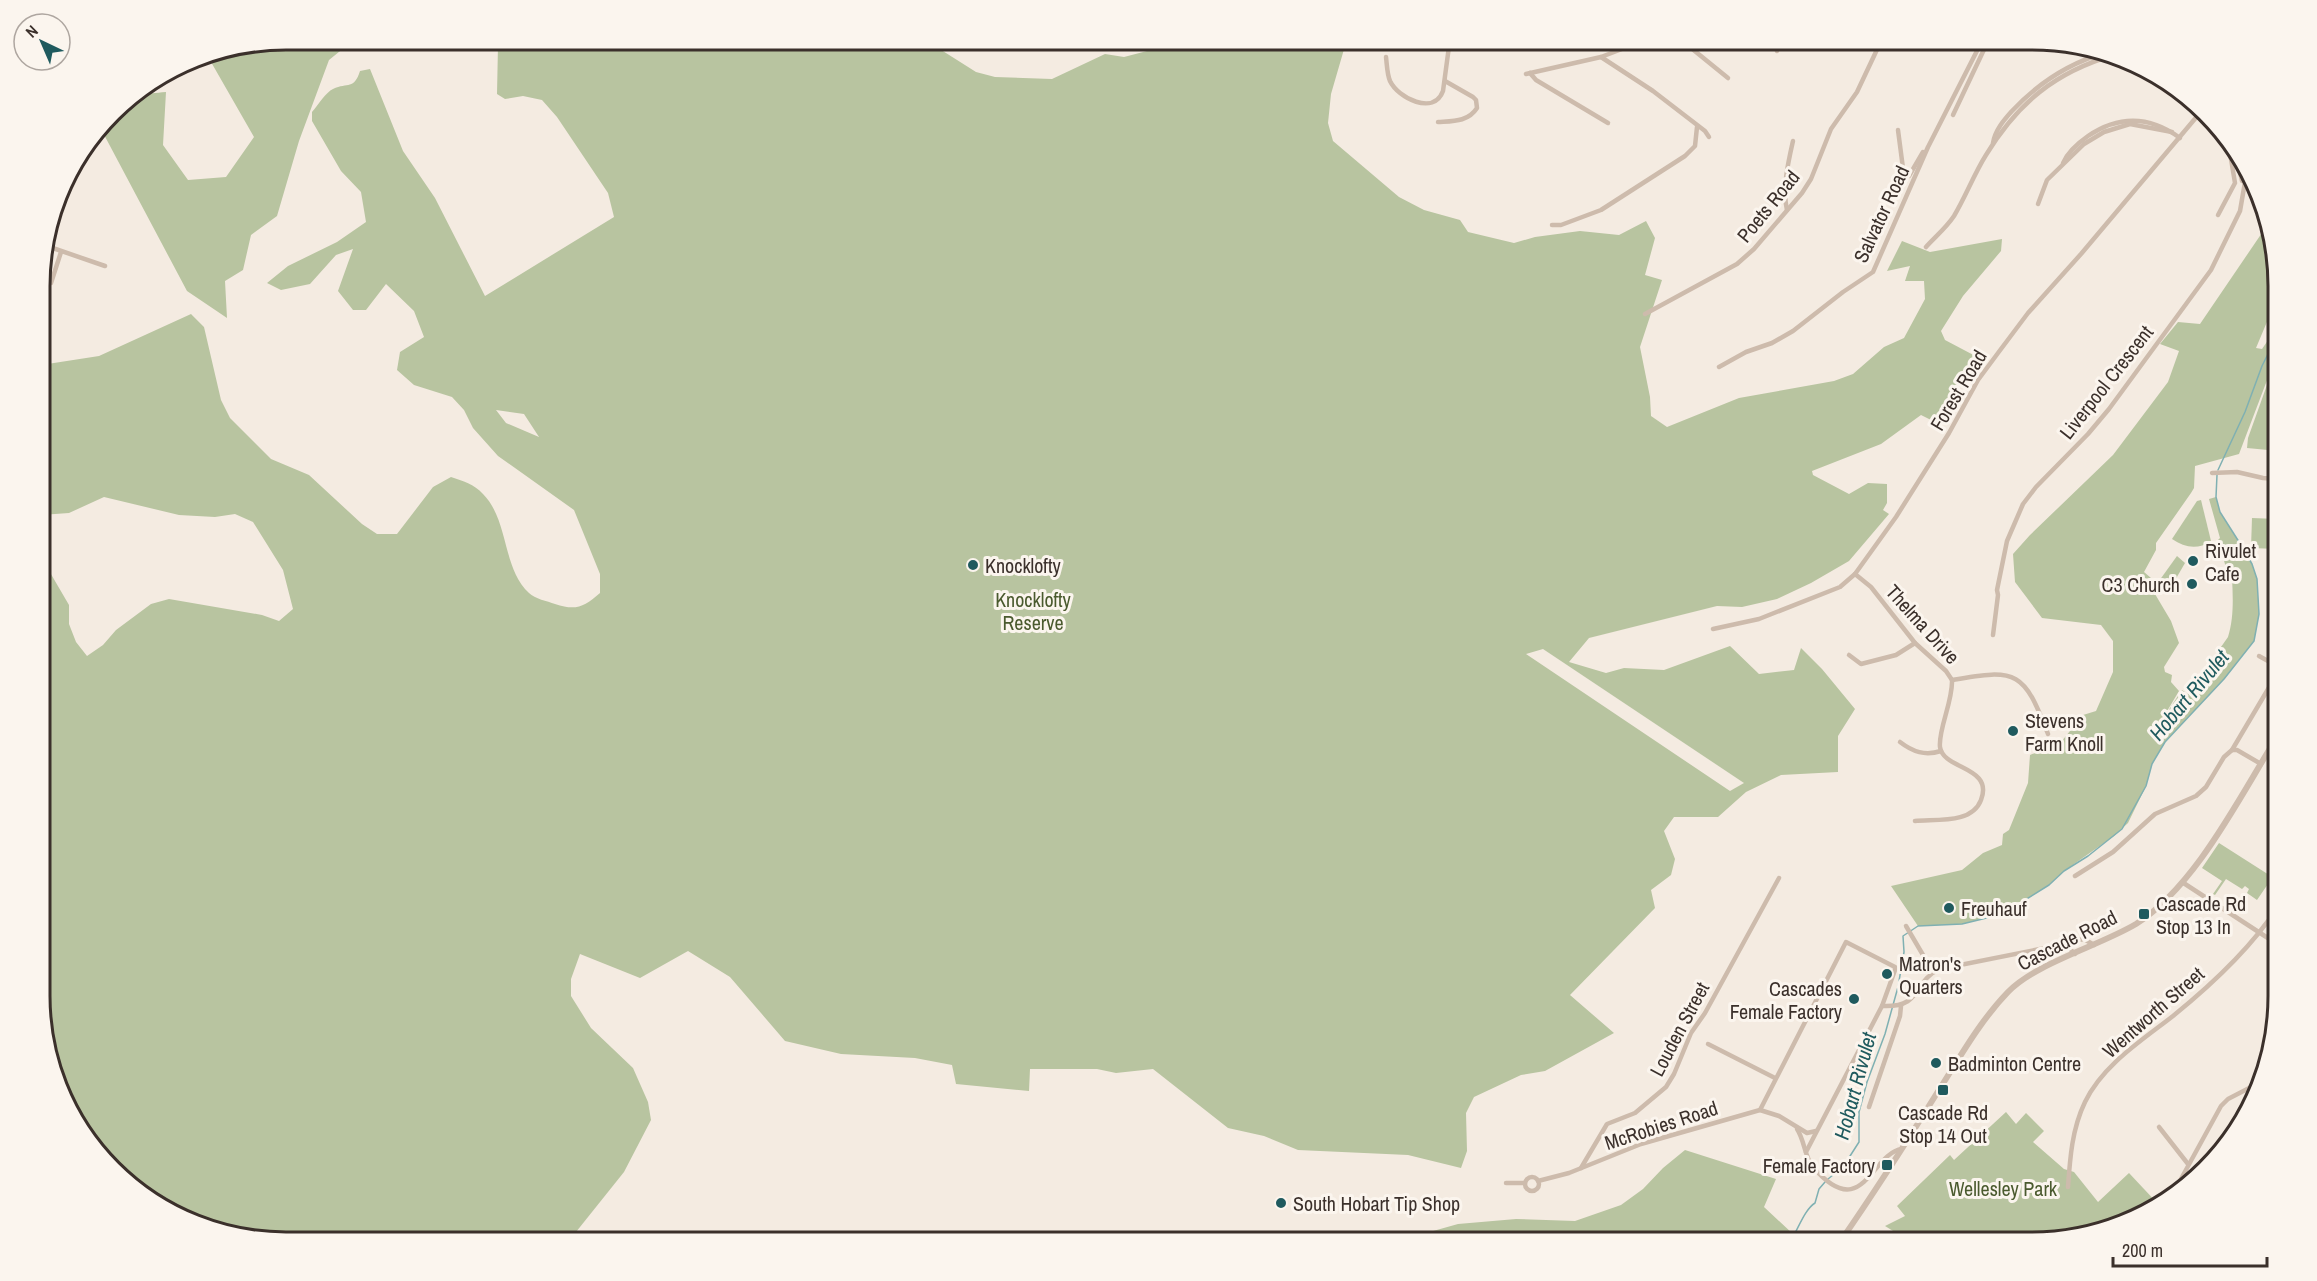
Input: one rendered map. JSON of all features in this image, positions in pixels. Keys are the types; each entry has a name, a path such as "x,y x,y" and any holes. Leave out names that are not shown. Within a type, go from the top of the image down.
{"street":[{"path":"1386,57 1390,80 1397,90 1407,98 1424,103 1434,101 1441,95 1449,50"},
{"path":"1608,123 1528,73 1601,57 1619,50"},
{"path":"1694,50 1728,78"},
{"name":"Poets Road","path":"1645,314 1737,264 1754,249 1802,193 1831,129 1857,92 1877,50"},
{"name":"Salvator Road","path":"1719,367 1793,331 1873,272 1928,147 1977,50"},
{"path":"1953,115 1984,50"},
{"path":"1601,57 1653,92 1705,131 1709,138"},
{"path":"1992,146 1994,137 2007,117 2044,81 2070,66 2091,58"},
{"path":"1926,247 1954,215 1992,146 2019,110 2049,83 2085,64 2099,60"},
{"path":"1438,122 1464,119 1472,115 1477,108 1473,97 1445,81"},
{"name":"Forest Road","path":"1713,629 1759,619 1840,587 1855,574 1896,517 1949,433 1978,380 1998,353 2028,313 2196,117"},
{"path":"2038,204 2047,180 2085,144 2113,128 2138,124 2172,132 2180,138"},
{"path":"1552,225 1561,225 1601,210 1690,152 1695,146 1697,127"},
{"path":"1898,130 1905,177 1909,176 1928,147"},
{"path":"1787,210 1785,202 1787,176 1793,141"},
{"path":"2218,215 2235,183 2232,162"},
{"name":"Liverpool Crescent","path":"1993,635 1997,590 2007,541 2023,504 2109,410 2211,270 2240,211 2245,184"},
{"path":"53,249 105,266"},
{"path":"51,283 61,252"},
{"path":"2212,473 2227,472 2268,478"},
{"name":"Thelma Drive","path":"1855,574 1885,604 1915,643 1946,671 1952,680 1990,674 2008,676 2018,680 2031,693 2048,734"},
{"path":"1849,655 1861,664 1896,654 1915,643"},
{"path":"2259,656 2268,661"},
{"path":"1916,821 1968,815 1977,808 1982,798 1982,788 1978,777 1949,760 1941,752 1940,741 1952,692 1952,680"},
{"path":"2075,876 2113,852 2154,814 2196,796 2206,787 2224,757 2232,750 2268,689"},
{"path":"1900,742 1908,748 1926,754 1941,752"},
{"path":"2232,750 2260,764"},
{"name":"Cascade Road","path":"1848,1232 1967,1046 2006,994 2030,976 2145,918 2161,904 2182,882 2214,839 2268,751"},
{"name":"Louden Street","path":"1581,1168 1607,1124 1635,1113 1666,1087 1678,1066 1691,1033 1705,1013 1779,878"},
{"path":"2182,882 2268,938"},
{"name":"Wentworth Street","path":"2068,1187 2074,1134 2082,1108 2094,1087 2131,1048 2194,999 2261,933 2268,922"},
{"path":"1907,928 1933,972"},
{"path":"1888,1007 1901,1006 1911,1000 1933,972 1940,969 2084,939 2094,945"},
{"path":"1806,1152 1819,1130 1888,1007 1895,968 1846,942 1760,1110 1779,1116 1807,1133 1819,1130"},
{"path":"2040,949 2067,946 2075,954"},
{"path":"1869,1107 1900,1016 1901,1006"},
{"path":"1707,1044 1775,1078"},
{"path":"2181,1178 2221,1106 2228,1099 2249,1088"},
{"name":"McRobies Road","path":"1538,1181 1581,1168 1641,1144 1760,1110"},
{"path":"1792,1124 1799,1132 1812,1165 1833,1184 1844,1190 1856,1188 1892,1152 1902,1149"},
{"path":"2159,1127 2188,1164"},
{"path":"1506,1183 1525,1183 1531,1177 1538,1181 1537,1187 1532,1191 1526,1187 1525,1183"}],"green space":[{"path":"270,50 341,50 329,60 299,141 277,216 251,235 243,270 225,281 227,318 187,291 104,135 130,108 147,94 166,92 163,145 188,180 226,177 254,137 211,62 240,54"},
{"name":"Knocklofty Reserve","path":"498,50 941,50 976,72 995,77 1052,79 1105,54 1124,57 1149,50 1344,50 1331,94 1328,123 1333,141 1399,197 1424,210 1460,220 1468,232 1514,243 1535,237 1580,231 1619,235 1646,221 1655,238 1645,275 1662,280 1640,347 1650,397 1651,416 1667,427 1739,398 1834,381 1853,374 1884,347 1904,338 1925,299 1924,281 1905,281 1910,266 1887,271 1902,241 1930,252 2002,239 2001,251 1963,296 1941,331 1945,340 1981,359 1953,388 1935,422 1921,415 1881,444 1812,471 1813,475 1849,494 1868,483 1887,484 1887,503 1883,510 1889,514 1849,561 1777,599 1742,607 1717,606 1589,638 1569,662 1606,673 1624,668 1664,670 1730,646 1759,674 1794,670 1801,648 1822,669 1855,709 1838,736 1838,772 1781,775 1746,792 1718,817 1674,817 1664,831 1675,859 1671,875 1651,890 1655,908 1570,995 1614,1033 1545,1071 1521,1075 1474,1097 1466,1113 1467,1151 1461,1168 1408,1155 1298,1150 1264,1136 1228,1128 1153,1069 1116,1073 1097,1069 1030,1069 1029,1091 956,1084 952,1065 915,1058 841,1054 785,1041 730,977 688,951 640,978 580,954 571,979 571,996 591,1028 633,1068 648,1102 651,1120 624,1172 576,1232 286,1232 240,1227 195,1214 155,1192 130,1173 108,1151 89,1126 67,1086 62,1071 54,1041 50,1011 50,572 69,605 69,624 76,642 87,656 103,645 116,630 151,604 169,599 262,615 279,621 293,609 283,570 253,522 235,514 215,517 179,515 104,497 69,513 50,514 50,364 99,356 191,314 204,327 221,400 230,418 271,459 309,475 362,524 377,534 397,534 433,487 451,477 468,483 480,491 491,505 502,530 514,571 520,583 529,593 541,600 562,606 574,607 589,602 600,593 600,574 574,510 498,456 473,428 464,410 452,397 414,385 397,370 400,352 424,337 414,311 386,284 366,310 353,310 338,291 353,249 336,255 310,284 281,290 267,283 288,266 337,242 366,222 361,192 341,171 312,121 312,112 330,91 353,83 360,71 370,69 403,151 435,198 485,296 614,217 608,193 557,117 542,100 523,96 505,99 497,94","holes":["496,410 524,414 539,437 506,423","1543,649 1744,783 1730,791 1526,654"]},
{"path":"2261,234 2267,270 2268,319 2256,348 2262,349 2268,340 2268,378 2239,454 2195,466 2194,488 2156,543 2156,550 2144,572 2151,578 2155,594 2171,621 2179,643 2164,667 2165,672 2172,675 2171,682 2179,691 2160,723 2182,690 2188,694 2228,637 2230,630 2233,608 2232,578 2229,578 2209,499 2216,497 2220,512 2252,564 2257,579 2259,614 2254,641 2224,679 2165,742 2152,764 2146,786 2128,823 2114,836 2064,871 2049,885 2003,914 1962,924 1918,926 1891,886 1962,870 1983,853 2002,845 2003,834 2009,830 2028,783 2030,755 2061,742 2083,715 2096,711 2113,672 2113,641 2101,625 2042,618 2015,582 2013,554 2113,455 2168,382 2179,351 2160,344 2178,322 2200,324"},
{"path":"2268,382 2268,450 2247,448 2248,438"},
{"path":"2201,500 2211,541 2192,547 2172,539 2197,501"},
{"path":"2252,518 2268,519 2268,549 2251,548"},
{"path":"2177,556 2185,563 2170,589 2159,581"},
{"path":"2219,843 2268,874 2268,884 2257,900 2247,893 2249,889 2245,886 2242,889 2226,879 2215,895 2213,894 2222,881 2202,868"},
{"name":"Wellesley Park","path":"2006,1112 2016,1124 2026,1113 2044,1131 2033,1142 2064,1169 2074,1172 2098,1202 2129,1173 2152,1198 2107,1219 2077,1227 2047,1231 1895,1232 1885,1226 1905,1216 1897,1206 1950,1155 1954,1160"},
{"path":"1685,1150 1776,1179 1764,1207 1791,1232 1430,1232 1458,1224 1516,1219 1575,1221 1621,1205 1643,1189"}],"waterway":[{"name":"Hobart Rivulet","path":"2218,470 2245,412 2268,354"},
{"name":"Hobart Rivulet","path":"1828,1179 1843,1167 1859,1142 1859,1112 1898,987 1904,952 1903,936 1918,926 1962,924 2003,914 2049,885 2064,871 2088,856 2122,829 2146,786 2152,764 2165,742 2224,679 2254,641 2259,614 2257,579 2252,564 2220,512 2216,497 2217,475"},
{"name":"Hobart Rivulet","path":"1795,1232 1804,1215 1815,1203 1819,1189 1825,1182"}],"place":[{"name":"Rivulet Cafe","path":"2193,561"},
{"name":"Knocklofty","path":"973,565"},
{"name":"C3 Church","path":"2192,584"},
{"name":"Stevens Farm Knoll","path":"2013,731"},
{"name":"Freuhauf","path":"1949,908"},
{"name":"Cascade Rd Stop 13 In","path":"2144,914"},
{"name":"Matron's Quarters","path":"1887,974"},
{"name":"Cascades Female Factory","path":"1854,999"},
{"name":"Badminton Centre","path":"1936,1063"},
{"name":"Cascade Rd Stop 14 Out","path":"1943,1090"},
{"name":"Female Factory","path":"1887,1165"},
{"name":"South Hobart Tip Shop","path":"1281,1203"}]}
